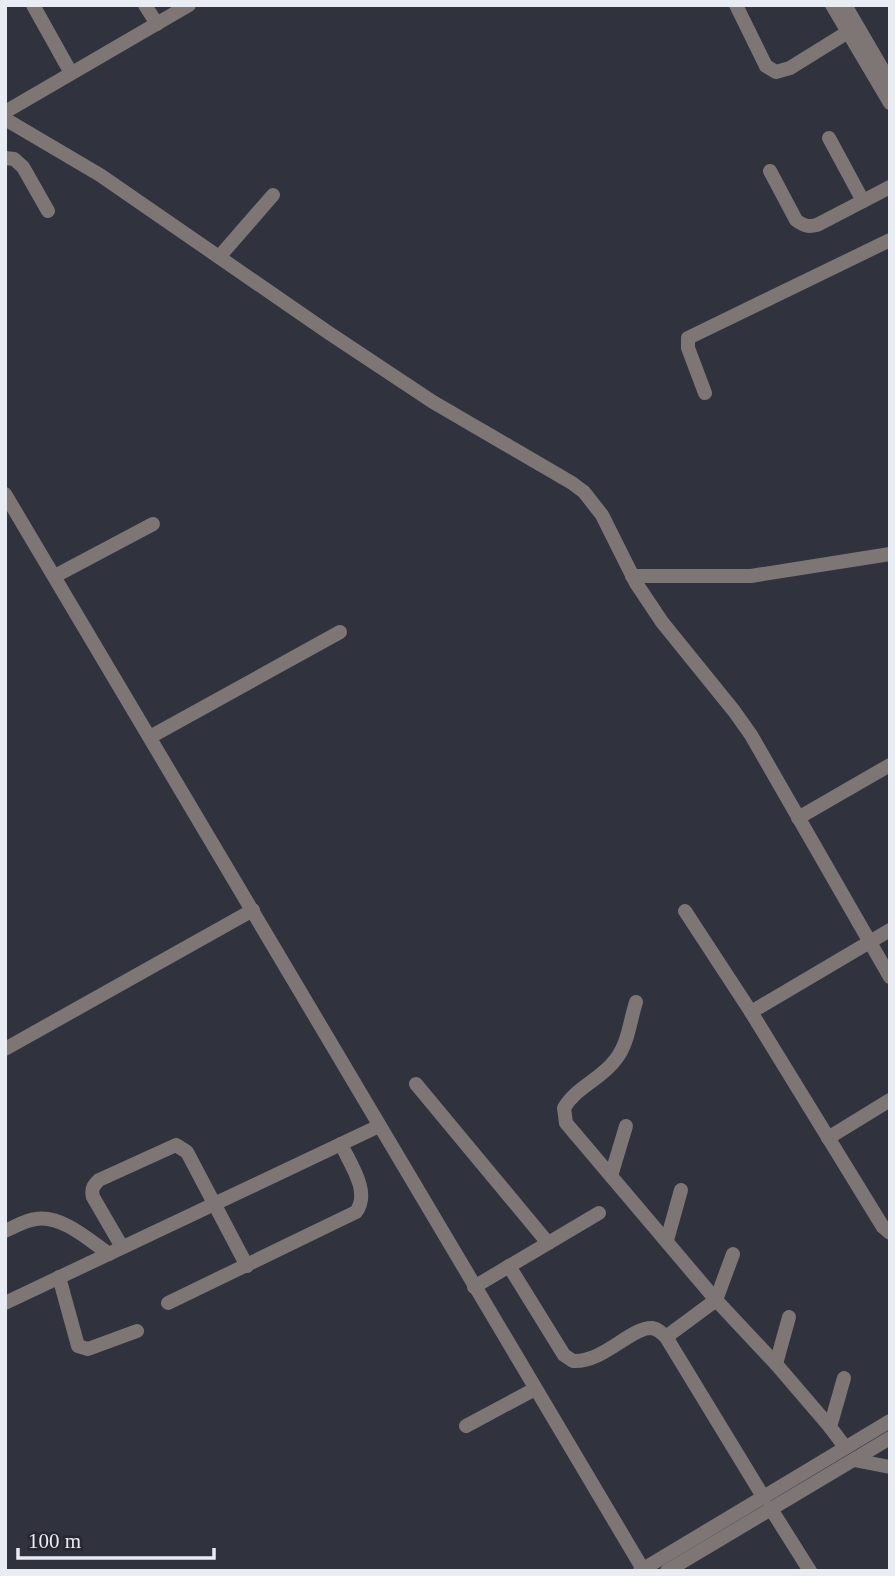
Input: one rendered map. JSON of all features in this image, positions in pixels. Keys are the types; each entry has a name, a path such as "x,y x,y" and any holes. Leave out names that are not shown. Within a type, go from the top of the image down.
{"street":[{"path":"33,5 71,74"},
{"path":"145,5 158,24"},
{"path":"5,112 190,5"},
{"path":"736,5 762,60 776,72 790,68 848,32"},
{"path":"832,5 890,103"},
{"path":"845,5 890,82"},
{"path":"5,119 100,175 433,402 584,492 602,515 632,576 662,622 745,727 890,977"},
{"path":"829,138 863,201"},
{"path":"5,158 14,159 23,167 48,211"},
{"path":"770,172 796,220 803,226 817,225 890,187"},
{"path":"219,257 273,195"},
{"path":"705,393 688,348 688,338 890,240"},
{"path":"5,494 642,1570 854,1460 890,1438"},
{"path":"55,576 153,524"},
{"path":"632,576 751,576 890,554"},
{"path":"150,737 341,632"},
{"path":"798,818 890,765"},
{"path":"5,1049 253,910"},
{"path":"685,911 751,1012 883,1227 890,1233"},
{"path":"751,1012 890,930"},
{"path":"636,1002 616,1059 569,1100 564,1108 566,1124 845,1447"},
{"path":"416,1084 548,1243"},
{"path":"828,1138 890,1100"},
{"path":"5,1303 379,1126"},
{"path":"611,1176 626,1126"},
{"path":"168,1303 356,1212 362,1198 361,1189 341,1144"},
{"path":"116,1250 93,1197 93,1185 171,1146 181,1146 187,1152 247,1266"},
{"path":"667,1240 681,1190"},
{"path":"474,1287 599,1213"},
{"path":"5,1231 30,1220 48,1219 116,1250"},
{"path":"666,1337 716,1300 733,1254"},
{"path":"509,1266 564,1354 573,1361 592,1359 646,1329 659,1330 666,1337 810,1571"},
{"path":"59,1277 78,1346 88,1349 137,1331"},
{"path":"776,1364 789,1317"},
{"path":"830,1427 844,1378"},
{"path":"466,1426 535,1389"},
{"path":"667,1571 845,1447 890,1421"},
{"path":"854,1460 890,1467"}]}
